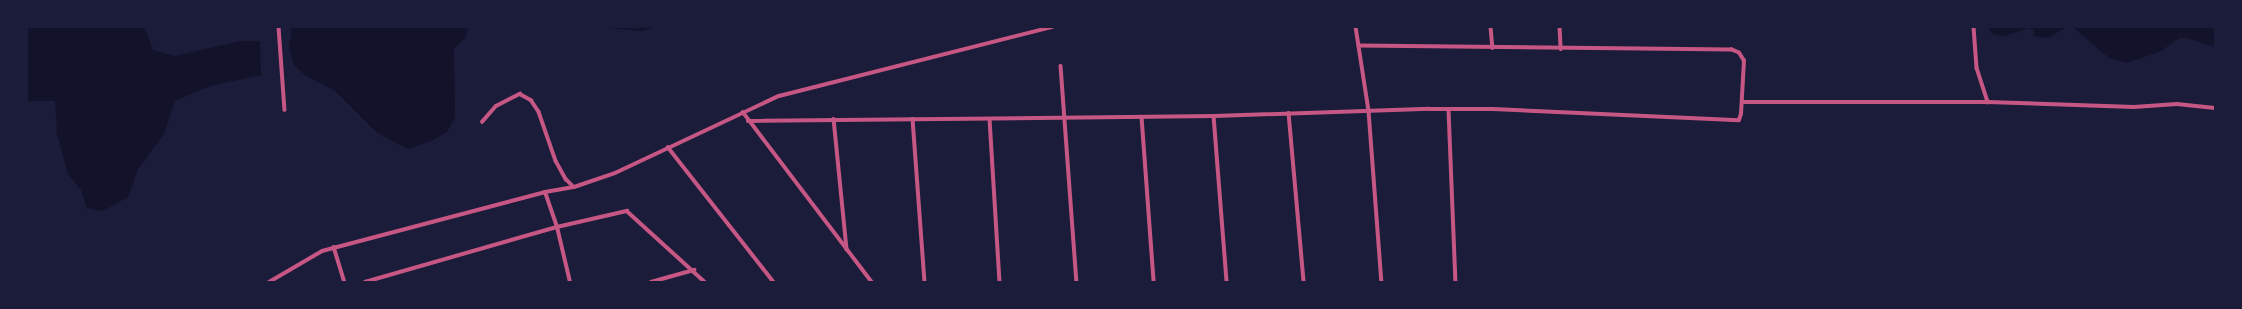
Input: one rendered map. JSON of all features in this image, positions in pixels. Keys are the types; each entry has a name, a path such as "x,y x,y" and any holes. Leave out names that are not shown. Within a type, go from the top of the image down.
{"street":[{"path":"279,27 285,110"},
{"path":"269,282 322,250 545,192 574,187 615,173 743,112 809,87 1052,27"},
{"path":"1356,27 1369,112 1382,282"},
{"path":"1490,27 1493,48"},
{"path":"1560,27 1561,50"},
{"path":"1974,27 1977,68 1988,102"},
{"path":"748,121 834,119 990,119 1064,116 1214,116 1493,109 1739,120 1742,102 1744,61 1739,53 1732,50 1561,50 1359,46"},
{"path":"1060,66 1076,282"},
{"path":"482,122 496,106 520,94 531,100 539,112 556,161 566,179 574,187"},
{"path":"1742,102 1988,102 2134,107 2177,104 2215,108"},
{"path":"1449,110 1456,282"},
{"path":"743,112 748,121 872,282"},
{"path":"1288,113 1304,282"},
{"path":"1214,116 1227,282"},
{"path":"1142,117 1154,282"},
{"path":"834,119 847,250"},
{"path":"913,119 925,282"},
{"path":"990,119 1000,282"},
{"path":"668,147 774,282"},
{"path":"545,192 557,227 570,282"},
{"path":"365,282 557,227 627,211 694,270 705,282"},
{"path":"334,247 344,282"},
{"path":"651,282 694,270"}],"shaded area":[{"path":"27,27 144,27 153,50 175,56 241,41 260,41 261,75 210,86 175,101 164,134 138,169 128,197 103,211 87,208 81,190 68,174 57,134 55,101 27,101"},
{"path":"292,27 468,27 466,37 454,49 455,117 447,132 431,141 408,149 376,132 335,91 306,76 294,65 289,47"},
{"path":"596,27 657,27 641,31"},
{"path":"1987,27 2066,27 2048,38 2034,36 2034,30 2029,28 2005,36 1994,35"},
{"path":"2073,27 2215,27 2215,47 2187,38 2179,38 2161,51 2127,63 2109,58"}]}
